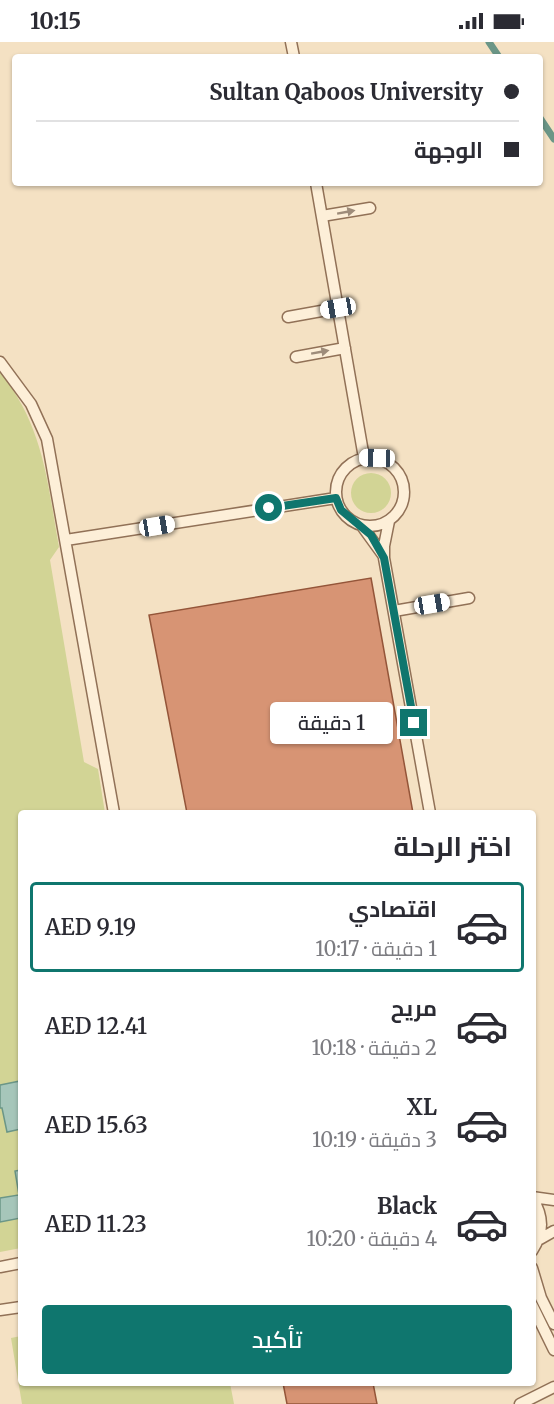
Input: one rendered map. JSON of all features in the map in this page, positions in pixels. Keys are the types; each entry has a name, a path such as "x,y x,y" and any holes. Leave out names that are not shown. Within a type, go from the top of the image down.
{"lane":[{"path":"317,186 364,458"},
{"path":"322,216 370,208"},
{"path":"288,317 338,308"},
{"path":"296,357 345,348"},
{"path":"0,362 31,404 46,439 113,810"},
{"path":"362,526 376,526 388,521 398,512 404,499 404,486 399,473 390,463 377,458 364,458 352,463 342,472 337,484 336,498 346,515 362,526 384,558"},
{"path":"66,540 336,498"},
{"path":"388,521 384,558 429,810"},
{"path":"394,611 469,598"},
{"path":"536,1198 554,1200"},
{"path":"536,1203 540,1209 542,1224 540,1239 536,1245"},
{"path":"540,1239 554,1231"},
{"path":"0,1267 18,1264"},
{"path":"536,1281 541,1298 554,1324"},
{"path":"0,1310 18,1307"},
{"path":"536,1313 554,1350"},
{"path":"520,1404 554,1387"}],"green space":[{"path":"0,372 26,413 42,455 59,547 50,560 84,762 98,769 105,810 18,810 18,1249 0,1252"},
{"path":"371,473 379,474 385,479 390,485 390,501 385,507 379,512 371,513 363,512 357,507 352,501 351,493 352,485 357,479 363,474"},
{"path":"18,1337 18,1380 11,1338"},
{"path":"19,1386 231,1386 234,1404 22,1404"}],"shaded area":[{"path":"18,1081 18,1130 7,1132 2,1108 0,1108 0,1085"},
{"path":"18,1170 18,1189 15,1171"},
{"path":"18,1195 18,1219 0,1222 0,1198"}],"building":[{"path":"371,578 412,810 186,810 149,615"},
{"path":"284,1386 374,1386 377,1404 287,1404"}],"waterway":[{"path":"489,42 497,54"},
{"path":"543,122 554,139"}],"route":[{"path":"269,508 336,498 341,510 350,520 362,526 371,535 384,558 414,723"}]}
